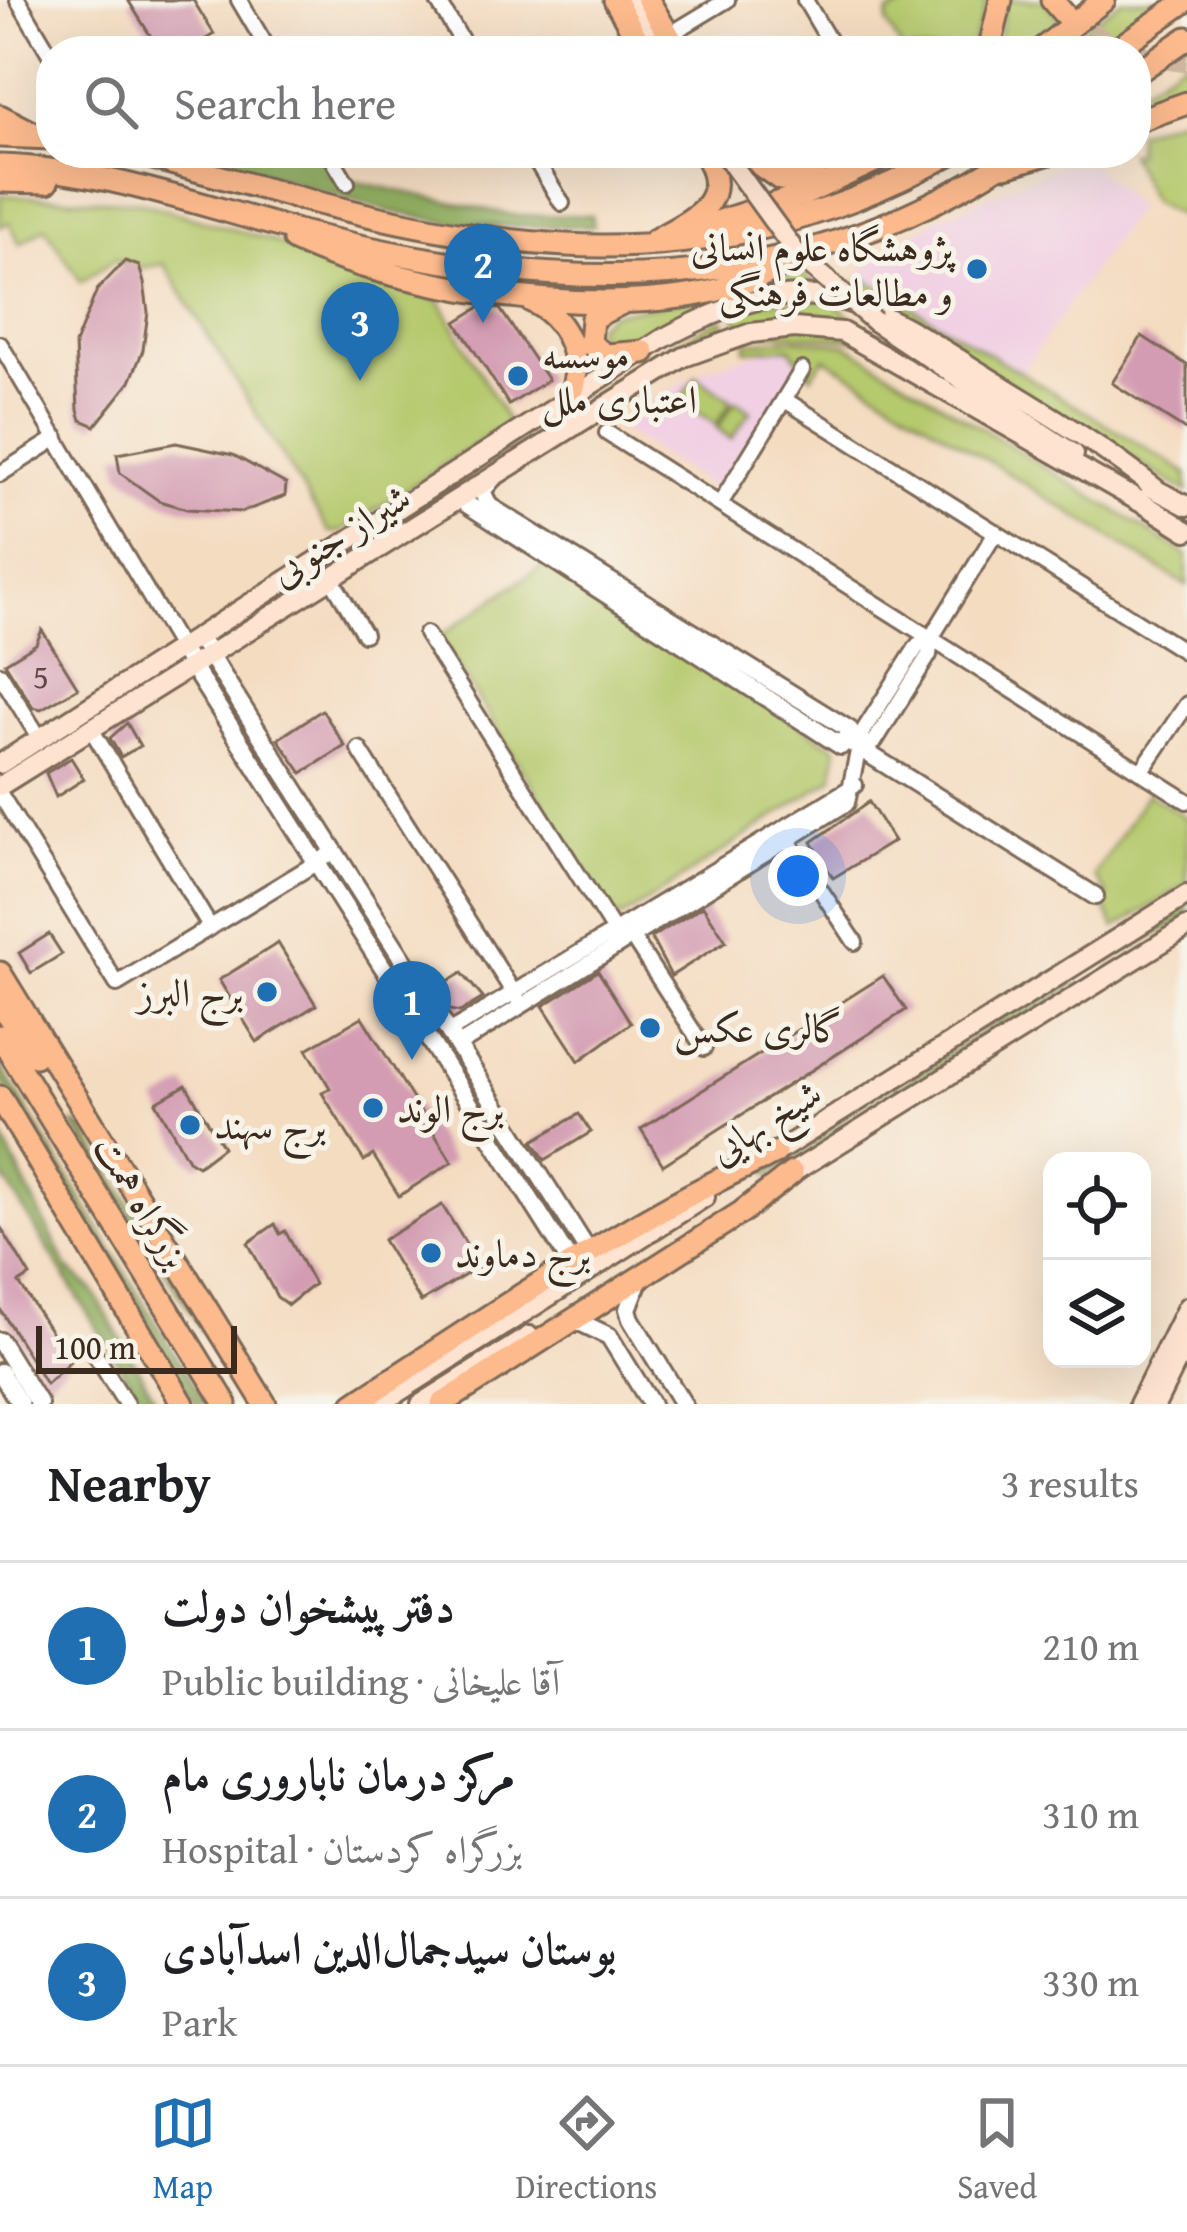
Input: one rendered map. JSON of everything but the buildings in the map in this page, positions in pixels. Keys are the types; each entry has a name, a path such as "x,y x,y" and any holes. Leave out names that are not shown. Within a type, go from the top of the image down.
{"highway":[{"path":"615,0 652,36"},
{"path":"648,0 658,36"},
{"path":"992,36 1000,0"},
{"path":"1135,36 1187,0"},
{"path":"1058,36 1101,2"},
{"path":"1151,63 1187,38"},
{"path":"1151,116 1187,103"},
{"path":"0,116 36,133"},
{"path":"0,136 36,137"},
{"path":"0,166 80,175 182,197 251,219 446,265 554,278 655,276 728,268 807,248 902,214 1001,168"},
{"path":"189,168 366,217 484,241 644,246 710,238 801,216 860,197 921,168"},
{"path":"644,246 710,206 717,183 715,168"},
{"path":"764,168 780,179 838,180"},
{"path":"644,246 862,168"},
{"path":"0,182 53,183 80,175"},
{"path":"251,219 352,264 435,285 523,298 629,300 737,284 772,273 807,248"},
{"path":"523,298 546,309 575,355 577,380 569,398"},
{"path":"629,300 592,318 590,344 606,355 644,352"},
{"path":"0,973 248,1377 270,1404"},
{"path":"0,1004 59,1093 108,1152"},
{"name":"بزرگراه همت","path":"0,1036 226,1404"},
{"name":"بزرگراه همت","path":"0,1097 176,1398"},
{"path":"354,1404 581,1259 719,1178 775,1153"},
{"path":"442,1404 792,1173"}],"main road":[{"path":"633,0 655,36"},
{"path":"723,168 797,254 878,316 1042,430 1148,496 1187,506"},
{"name":"شیراز جنوبی","path":"0,790 195,651 569,398 708,314 792,294 828,296 878,316"},
{"path":"708,314 723,313 730,323 717,342"},
{"path":"878,316 1112,454 1187,531"},
{"name":"شیراز جنوبی","path":"0,764 331,578 672,364 717,342 794,328 853,336 1148,496"},
{"name":"شیخ بهایی","path":"380,1404 1187,895"},
{"name":"شیخ بهایی","path":"792,1173 1187,927"},
{"path":"1085,960 1100,982"},
{"path":"421,1404 634,1277"},
{"path":"1156,1404 1187,1306"},
{"path":"1139,1404 1187,1341"}],"street":[{"path":"18,0 39,36"},
{"path":"239,0 260,36"},
{"path":"437,0 459,36"},
{"path":"674,36 727,0"},
{"path":"805,0 826,36"},
{"path":"338,168 347,183"},
{"path":"540,168 562,203"},
{"path":"0,344 195,651 334,852 538,1172 581,1259"},
{"path":"721,505 802,370"},
{"path":"785,400 1187,653"},
{"path":"607,433 1187,800"},
{"path":"0,474 57,438"},
{"path":"435,1050 614,931 847,803 855,785 850,730 489,506 482,491 494,477"},
{"path":"459,500 841,746 875,741 995,532"},
{"path":"331,578 364,634"},
{"path":"426,634 614,931 632,937 704,1048"},
{"path":"195,651 316,863 520,1183 581,1259"},
{"path":"0,674 40,739"},
{"path":"1141,772 1187,704"},
{"path":"90,728 210,927"},
{"path":"853,744 1095,896"},
{"path":"359,748 517,999"},
{"path":"0,790 117,984 334,852"},
{"path":"517,999 632,937 784,834"},
{"path":"784,834 855,942"},
{"path":"520,1183 538,1172"},
{"path":"634,1277 628,1309 683,1404"},
{"path":"573,1319 597,1327 619,1351 651,1404"},
{"path":"619,1351 628,1333 640,1335"},
{"path":"0,1341 39,1404"},
{"path":"93,1351 126,1404"},
{"path":"0,1372 20,1404"}],"shaded area":[{"name":"پژوهشگاه علوم انسانی و مطالعات فرهنگی","path":"1054,168 1095,168 1137,207 1021,373 856,274 936,219"},
{"path":"778,347 790,348 799,365 718,491 614,425 705,369"}],"green space":[{"path":"918,0 988,0 975,36 894,36 887,24 888,14"},
{"path":"1006,0 1044,0 1060,20 1042,36 999,36"},
{"path":"1121,0 1163,0 1109,36 1074,36"},
{"path":"1187,58 1187,96 1151,107 1151,82"},
{"path":"1187,115 1187,220 1152,202 1136,168 1151,168 1151,127"},
{"path":"246,168 333,168 339,178 516,216 591,215 594,226 468,226 388,211"},
{"path":"0,195 139,202 266,239 440,301 508,423 341,532 329,532 164,264 140,268 115,259 81,282 45,227 20,244 9,222 0,227"},
{"path":"798,271 820,287 732,297 604,350 595,326 611,313 722,294"},
{"path":"865,279 1187,473 1187,492 885,309 856,283"},
{"path":"829,300 884,342 739,330 736,314 755,302"},
{"path":"725,321 720,330 486,468 663,349"},
{"path":"797,339 847,345 1187,555 1187,586 825,358 811,376 790,348 746,350 746,342"},
{"path":"696,376 732,401 716,425 680,400"},
{"path":"736,401 751,411 731,439 717,428"},
{"path":"544,565 837,748 833,778 622,918 614,916 439,637"},
{"path":"1147,793 1187,818 1187,884 1115,928 1103,904 1107,895 1094,876"},
{"path":"1187,904 1187,917 1110,962 1108,953"},
{"path":"1073,973 1077,984 769,1175 766,1169"},
{"path":"0,1065 205,1404 196,1404 0,1078"},
{"path":"73,1124 81,1126 232,1364 225,1367"},
{"path":"0,1133 68,1269 92,1289 158,1403 141,1399 0,1172"}],"tunnel":[{"path":"1065,14 1097,36"},
{"path":"1151,57 1187,62"}],"place":[{"name":"پژوهشگاه علوم انسانی و مطالعات فرهنگی","path":"977,269"},
{"name":"مرکز درمان ناباروری مام","path":"483,323"},
{"name":"موسسه اعتباری ملل","path":"518,376"},
{"name":"بوستان سیدجمال‌الدین اسدآبادی","path":"360,381"},
{"name":"برج البرز","path":"267,992"},
{"name":"گالری عکس","path":"650,1028"},
{"name":"دفتر پیشخوان دولت","path":"412,1060"},
{"name":"برج الوند","path":"373,1108"},
{"name":"برج سهند","path":"190,1125"},
{"name":"برج دماوند","path":"431,1253"}]}
